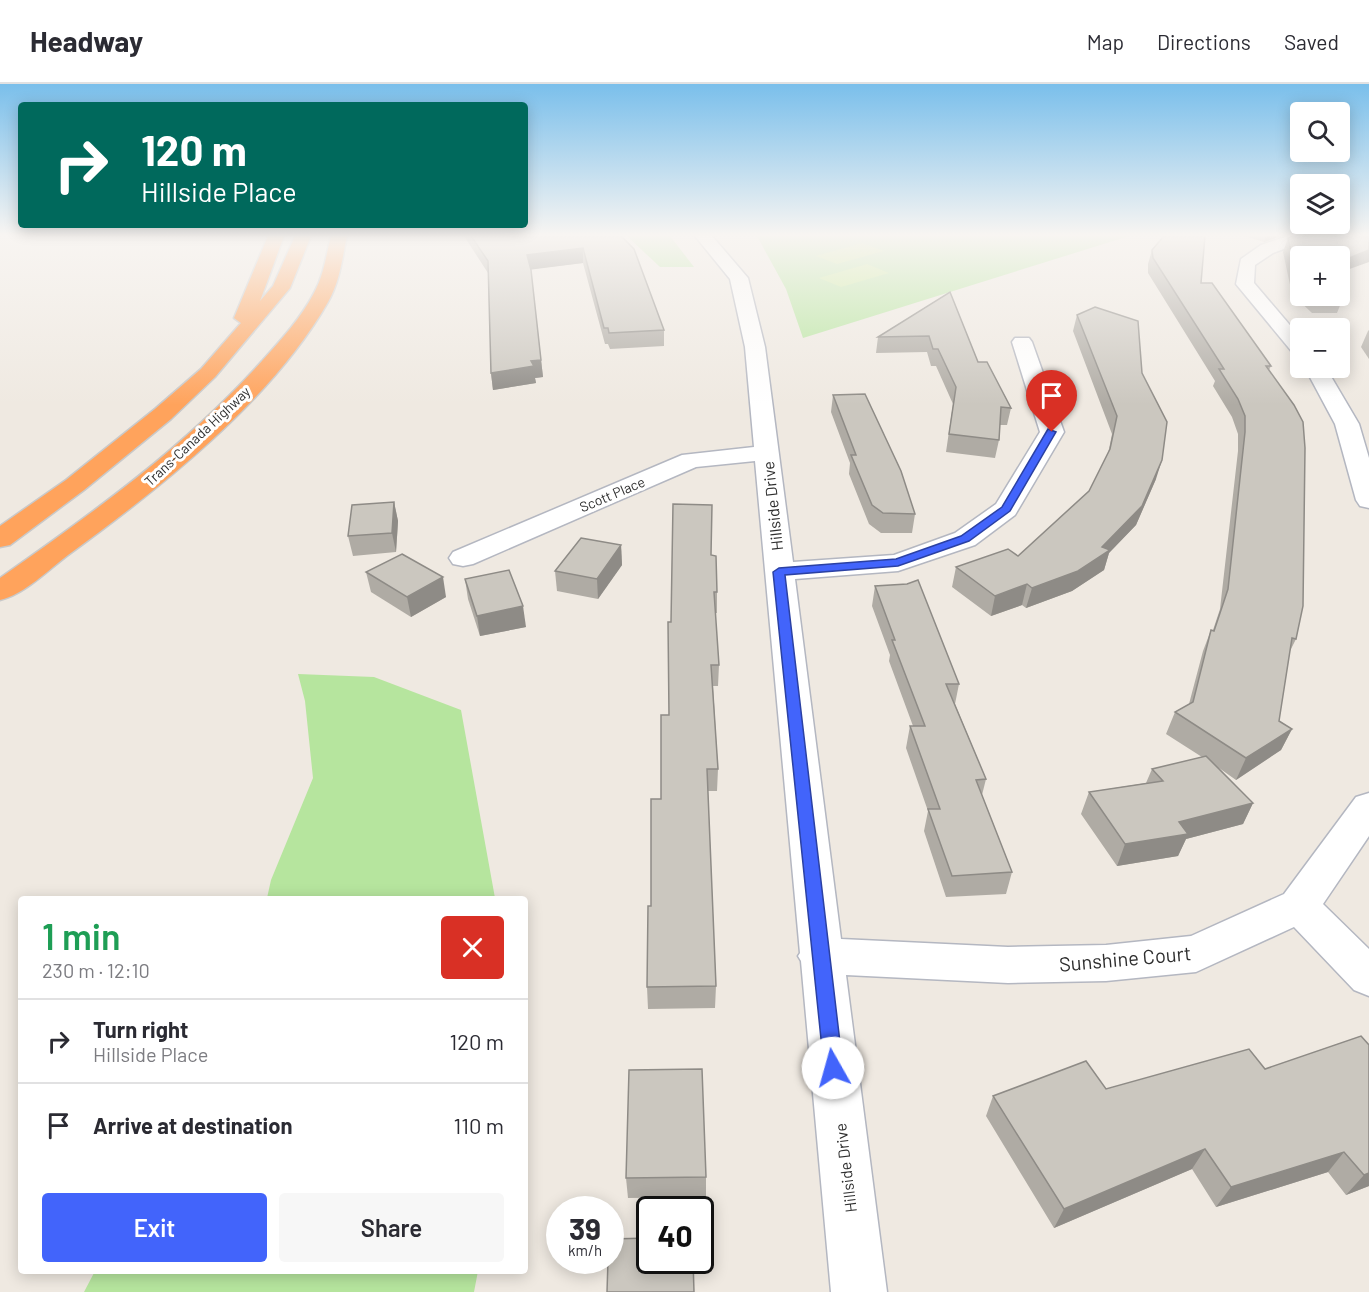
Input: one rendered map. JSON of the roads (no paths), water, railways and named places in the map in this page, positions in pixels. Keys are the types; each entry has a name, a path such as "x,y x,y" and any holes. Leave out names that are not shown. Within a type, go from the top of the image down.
{"highway":[{"path":"234,344 254,292"},
{"path":"0,539 75,484 163,414 208,373 277,292"},
{"name":"Trans-Canada Highway","path":"0,591 138,491 219,420 264,373 295,335 323,292"}],"street":[{"name":"Hillside Drive","path":"742,292 755,347 820,956 859,1292"},
{"path":"1252,292 1290,337"},
{"path":"779,572 898,563 965,538 1006,509 1052,432 1022,342"},
{"path":"1322,378 1347,424 1369,500"},
{"name":"Scott Place","path":"463,558 690,460 766,453"},
{"name":"Sunshine Court","path":"820,956 1008,965 1106,963 1196,954 1299,906 1369,807"},
{"path":"1299,906 1369,977"}]}
